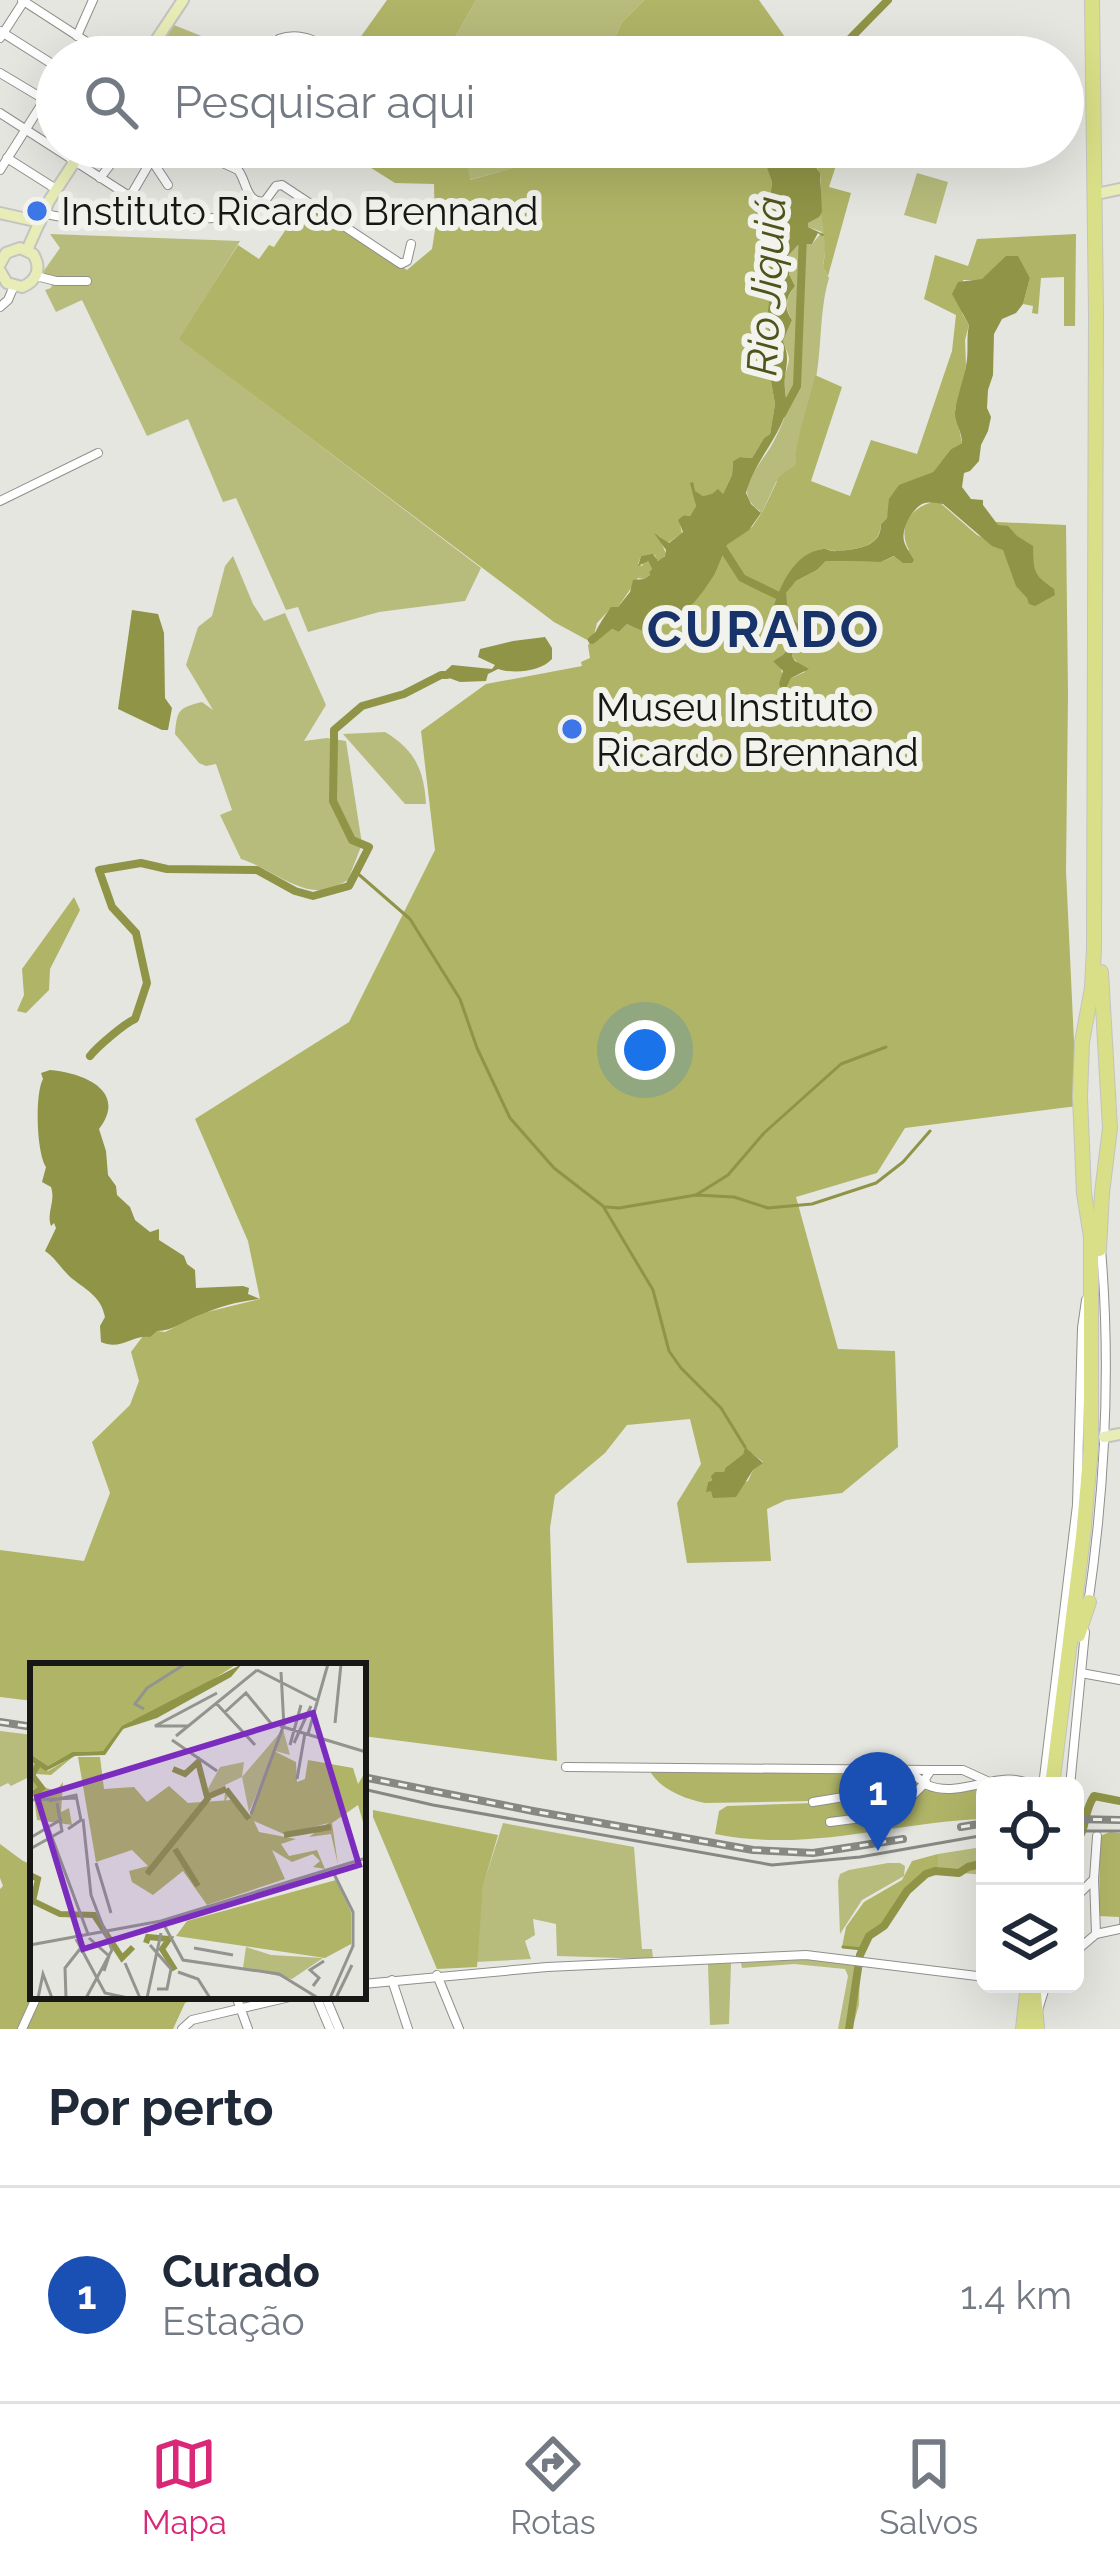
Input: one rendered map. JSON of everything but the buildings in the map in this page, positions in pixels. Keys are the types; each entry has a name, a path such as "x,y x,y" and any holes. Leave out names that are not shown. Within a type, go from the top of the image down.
{"highway":[{"path":"1054,1777 1078,1635 1098,1445 1100,1236 1108,1147 1101,947 1101,193 1096,0"},
{"path":"1053,1777 1088,1486 1092,1275 1080,1097 1094,930 1096,0"},
{"path":"1080,1097 1096,1108 1109,1091"},
{"path":"1082,1143 1090,1128 1098,1127 1105,1132 1108,1147"},
{"path":"1066,1595 1067,1656"},
{"path":"1078,1635 1089,1602"},
{"path":"1030,2029 1035,1993"}],"main road":[{"path":"160,36 183,0"},
{"path":"24,249 35,220 70,168"},
{"path":"1101,193 1120,189"},
{"path":"0,213 35,220"},
{"path":"24,249 37,261 36,276 29,284 14,286 4,280 0,263 9,251 24,249"},
{"path":"1104,1437 1120,1434"}],"street":[{"path":"82,36 93,0"},
{"path":"36,55 1,34 23,1 78,36"},
{"path":"0,73 36,94"},
{"path":"0,113 36,136"},
{"path":"0,170 36,113"},
{"path":"7,158 56,189"},
{"path":"85,168 168,217"},
{"path":"100,178 108,168"},
{"path":"117,219 146,168"},
{"path":"158,168 168,185"},
{"path":"233,168 241,173 249,196 256,201 265,201 282,184 401,264 407,262 411,244"},
{"path":"35,220 236,216"},
{"path":"36,276 87,281"},
{"path":"0,308 14,286"},
{"path":"0,501 98,453"},
{"path":"1071,1777 1101,1508 1104,1295 1100,1236"},
{"path":"1050,1777 1046,1760 1077,1505 1083,1315 1092,1275"},
{"path":"1081,1673 1120,1680"},
{"path":"1033,1777 1046,1760"},
{"path":"566,1767 963,1770 978,1777"},
{"path":"907,1770 936,1789 976,1786"},
{"path":"830,1822 893,1814 906,1807 932,1770"},
{"path":"813,1802 862,1793 914,1795"},
{"path":"1096,1934 1097,1836"},
{"path":"1084,1889 1094,1879"},
{"path":"1084,1944 1096,1934 1120,1929"},
{"path":"366,1983 547,1967 795,1956 976,1976"},
{"path":"437,1975 459,2029"},
{"path":"392,1979 408,2029"},
{"path":"22,2029 36,1999"},
{"path":"237,1999 248,2029"},
{"path":"182,2029 192,2020 282,1999"},
{"path":"317,1999 330,2029"},
{"path":"327,1999 339,2029"},
{"path":"192,2029 204,2018"}],"shaded area":[{"path":"387,0 476,0 456,36 361,36"},
{"path":"476,0 644,0 622,22 616,36 456,36"},
{"path":"644,0 759,0 784,36 616,36 622,22"},
{"path":"174,25 202,36 159,36"},
{"path":"371,168 468,168 470,180 514,168 767,168 772,182 771,238 761,273 770,296 772,347 768,352 772,355 767,359 775,404 770,434 752,458 733,461 723,494 703,496 694,491 696,506 690,516 679,520 682,533 668,543 659,536 666,554 660,561 655,555 641,556 638,564 648,561 650,575 638,578 618,607 612,607 597,623 589,641 554,622 179,339 238,245 259,259 269,245 274,247 297,213 311,209 407,270 432,249 434,184 395,183"},
{"path":"467,168 515,168 469,180"},
{"name":"Rio Jiquiá","path":"767,168 817,168 822,212 808,227 825,235 818,233 812,244 798,245 788,256 795,286 787,303 792,320 783,341 786,410 746,493 761,513 749,530 727,545 704,590 670,623 653,624 650,634 627,624 619,632 607,626 592,641 611,607 618,607 630,592 633,580 650,575 648,561 638,566 641,556 653,554 658,561 665,556 654,533 669,543 683,532 678,520 690,516 696,506 690,483 703,496 718,489 723,494 733,461 752,458 770,434 775,404 767,359 772,355 767,350 772,347 772,336 766,325 770,296 761,273 771,238 772,182"},
{"path":"835,168 829,187 851,193 828,276 823,267 819,171"},
{"path":"917,173 948,182 936,224 904,215"},
{"path":"822,212 827,236 823,267 829,278 816,378 795,465 776,482 761,515 747,488 786,413 789,358 783,341 792,320 787,303 795,286 788,256 798,245 812,244 822,232 808,223"},
{"path":"50,234 240,241 180,339 481,568 465,601 379,612 308,632 298,607 286,610 236,498 223,502 188,419 147,436 82,300 56,312 45,290 51,288 53,279 43,272 60,248"},
{"path":"1076,234 1075,326 1064,326 1064,277 1041,278 1038,314 1032,313 1033,306 1023,304 1030,278 1020,261 1001,262 982,280 963,280 962,313 969,325 962,392 955,409 962,443 933,472 911,481 889,508 872,542 846,550 821,549 794,566 772,611 790,640 784,654 773,661 780,665 786,689 791,678 805,672 792,656 799,636 797,623 787,613 785,593 826,561 881,562 909,550 904,533 909,518 938,501 988,540 996,522 1066,525 1066,871 1077,1106 905,1128 877,1173 796,1197 838,1349 895,1351 898,1447 842,1493 786,1500 767,1509 771,1561 687,1563 677,1503 701,1464 690,1419 627,1425 605,1453 555,1495 550,1528 557,1761 366,1736 366,1663 30,1663 30,1701 0,1697 0,1550 84,1561 110,1493 92,1442 130,1405 139,1381 131,1352 143,1336 165,1332 203,1313 260,1299 248,1241 195,1119 349,1022 435,850 421,731 486,684 582,666 590,658 588,645 600,631 611,626 619,632 627,624 668,624 694,603 715,574 727,545 752,527 779,477 795,465 815,375 842,387 811,481 850,496 871,440 917,454 952,351 956,315 924,299 935,255 968,266 977,239","holes":["745,1448 763,1462 748,1481 707,1491 708,1482"]},
{"path":"1006,256 1018,256 1030,278 1023,304 1002,319 994,334 987,408 991,417 979,461 964,473 962,487 971,499 983,500 998,525 1008,526 1033,546 1036,571 1055,595 1035,606 1029,604 1016,586 1003,550 943,504 922,504 904,531 912,563 894,556 881,562 826,561 786,593 788,613 806,633 797,638 792,656 809,669 791,678 781,690 783,671 773,661 784,654 790,640 772,611 783,584 809,553 873,542 899,485 933,472 962,443 955,414 967,361 969,325 952,294 958,282 982,279"},
{"path":"233,556 264,621 285,613 326,705 304,741 346,741 362,844 348,880 329,889 307,889 241,859 220,815 232,810 216,764 199,763 175,734 178,714 184,708 202,702 213,710 186,665 198,627 212,616 225,566"},
{"path":"132,610 158,614 164,633 165,698 172,708 168,730 118,709"},
{"path":"545,637 552,659 541,667 498,669 486,681 460,682 441,675 452,665 492,669 495,665 478,657 480,649"},
{"path":"385,732 416,762 426,804 405,804 343,734"},
{"path":"74,897 80,910 50,969 49,990 26,1013 17,1011 24,995 22,969"},
{"path":"50,1070 88,1080 105,1094 107,1116 99,1129 117,1195 135,1220 150,1232 159,1229 159,1240 184,1256 195,1270 196,1288 243,1286 260,1299 216,1309 150,1337 115,1345 101,1342 105,1317 100,1304 45,1251 56,1228 50,1221 51,1187 42,1182 46,1167 38,1109 41,1073"},
{"path":"745,1447 763,1463 736,1497 713,1498 711,1491 706,1492 711,1476 724,1472"},
{"path":"0,1731 30,1735 30,1776 0,1787"},
{"path":"653,1771 907,1772 922,1782 913,1793 705,1803 668,1789"},
{"path":"976,1788 976,1820 784,1840 715,1834 719,1811 727,1806 915,1796 920,1790"},
{"path":"373,1810 498,1835 483,1886 477,1967 437,1969"},
{"path":"503,1823 634,1847 642,1949 652,1949 653,1959 557,1956 556,1924 533,1919 535,1935 525,1941 531,1959 475,1962 483,1885"},
{"path":"1120,1833 1120,1927 1119,1917 1099,1916 1100,1836"},
{"path":"0,1844 30,1864 31,1999 17,2029 0,2029"},
{"path":"976,1848 976,1874 938,1871 938,1854"},
{"path":"938,1854 938,1871 913,1887 862,1949 842,1947 846,1927 864,1902 902,1880 912,1861"},
{"path":"888,1863 905,1866 904,1876 862,1900 840,1934 840,1874"},
{"path":"807,1959 860,1963 859,2005 852,2029 838,2029 848,1976 845,1969 794,1964 742,1968 741,1963"},
{"path":"731,1963 729,2024 710,2025 708,1964"},
{"path":"37,1999 194,1999 185,2003 173,2029 24,2029"}],"waterway":[{"name":"Rio Jiquiá","path":"853,36 888,0"},
{"name":"Rio Jiquiá","path":"782,414 797,386 803,235"},
{"path":"722,547 742,578 777,595"},
{"name":"Rio Jiquiá","path":"592,640 614,622"},
{"name":"Rio Jiquiá","path":"334,738 334,730 362,706 447,675"},
{"name":"Rio Jiquiá","path":"90,1056 135,1019 147,983 136,933 112,907 99,870 141,863 167,869 257,870 313,896 349,886 369,847 352,840 333,801 334,741"},
{"path":"356,872 410,919 460,999 510,1118 554,1168 603,1206 653,1290 669,1351 721,1408 745,1447"},
{"path":"696,1195 728,1175 764,1133 841,1064 886,1047"},
{"path":"606,1207 696,1195 734,1197 768,1208 812,1204 876,1183 903,1162 930,1131"},
{"path":"1084,1824 1094,1796 1120,1801"},
{"path":"849,2029 860,1955 869,1936 884,1926 907,1891 926,1874 959,1873 976,1865"},
{"path":"843,1947 862,1949"}],"tram line":[{"path":"366,1790 772,1865 860,1857 976,1837"},
{"path":"1084,1831 1120,1831"}],"railway":[{"path":"0,1722 30,1727"},
{"path":"366,1778 753,1850 813,1853 903,1839"},
{"path":"1084,1819 1120,1820"},
{"path":"961,1827 976,1824"}],"place":[{"name":"Instituto Ricardo Brennand","path":"37,211"},
{"name":"Museu Instituto Ricardo Brennand","path":"572,729"},
{"name":"Curado","path":"878,1851"}],"district":[{"name":"CURADO","path":"764,629"}]}
